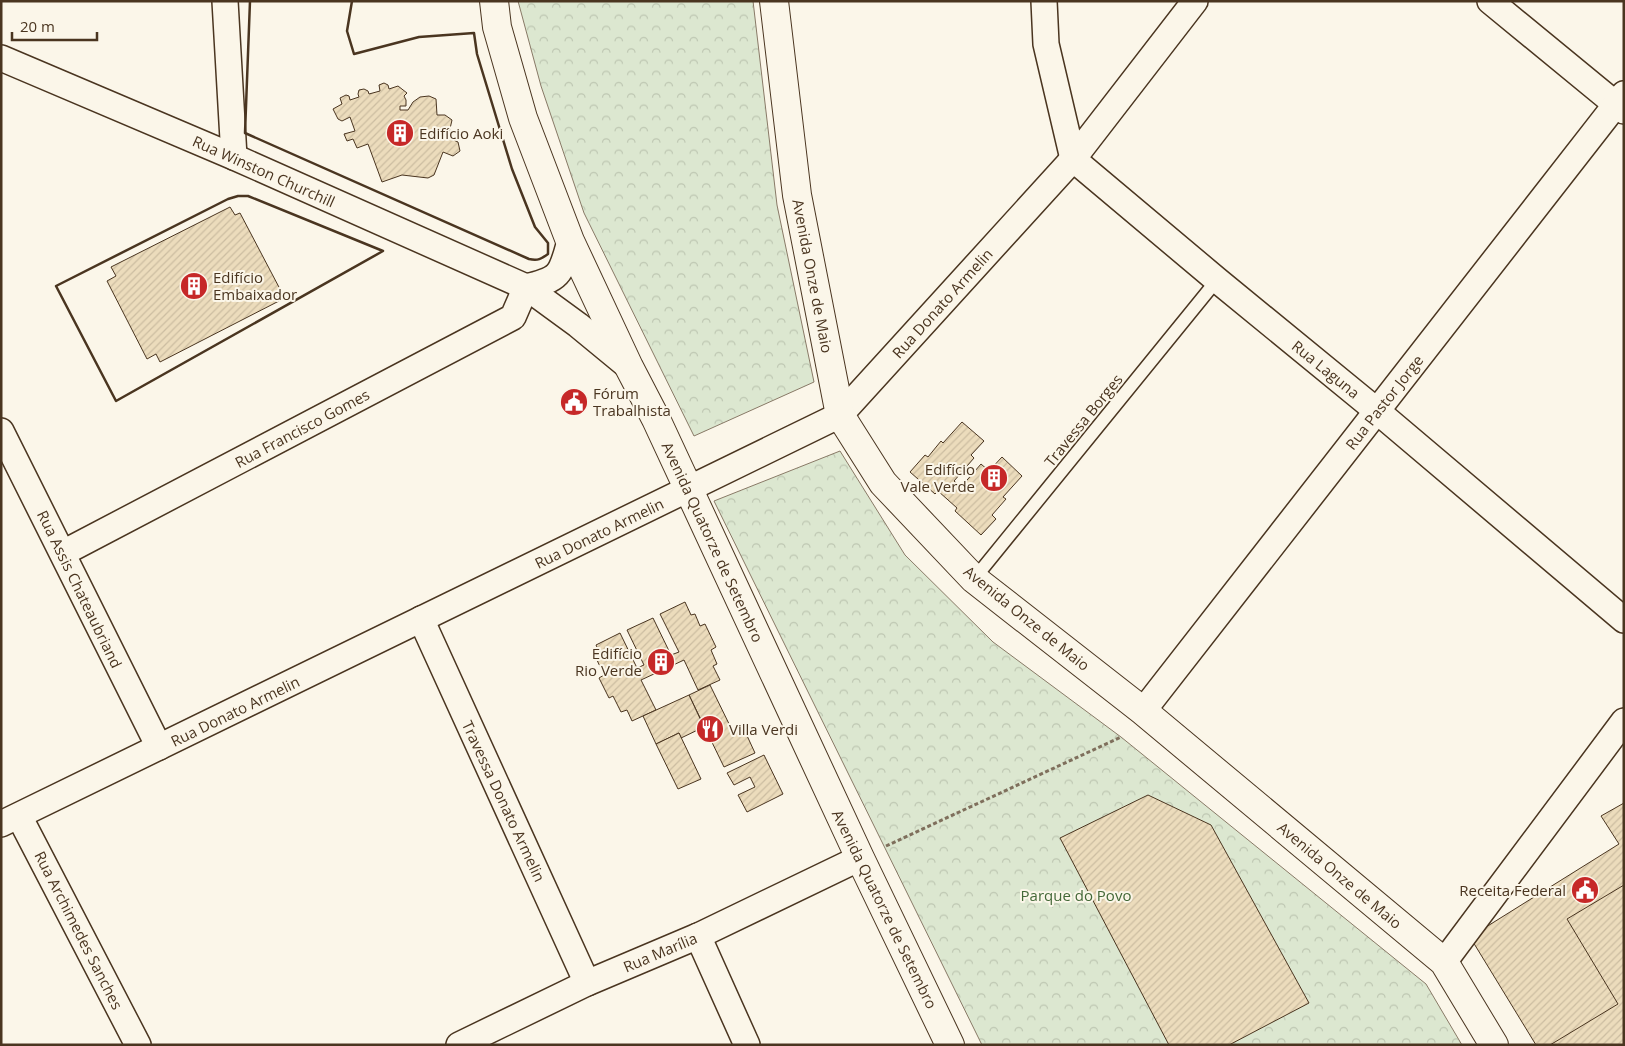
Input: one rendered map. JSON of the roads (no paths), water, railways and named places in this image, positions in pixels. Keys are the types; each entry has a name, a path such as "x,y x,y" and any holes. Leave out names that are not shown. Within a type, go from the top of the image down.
{"street":[{"path":"225,1 234,157"},
{"name":"Avenida Quatorze de Setembro","path":"494,1 497,28 523,118 570,241 629,367 656,419 860,858 950,1045"},
{"name":"Avenida Onze de Maio","path":"774,1 797,195 840,415 883,484 974,579 1143,711 1444,962 1494,1045"},
{"path":"1044,1 1046,44 1073,159"},
{"name":"Rua Donato Armelin","path":"10,820 840,415 1073,159 1196,1"},
{"path":"1490,1 1621,103"},
{"name":"Rua Winston Churchill","path":"1,58 234,157 526,287 629,367"},
{"name":"Rua Pastor Jorge","path":"1143,711 1621,103"},
{"name":"Rua Laguna","path":"1073,159 1377,411 1624,620"},
{"path":"526,287 546,283 558,275 570,241"},
{"name":"Rua Francisco Gomes","path":"63,553 513,317 526,287"},
{"name":"Rua Assis Chateaubriand","path":"1,431 159,747"},
{"name":"Travessa Donato Armelin","path":"421,619 587,983"},
{"path":"1444,962 1624,721"},
{"name":"Rua Archimedes Sanches","path":"10,820 138,1045"},
{"name":"Rua Marília","path":"459,1045 587,983 698,936 860,858"},
{"path":"698,936 747,1045"}],"lane":[{"name":"Travessa Borges","path":"974,579 1217,280"}],"place":[{"name":"Edifício Aoki","path":"400,133"},
{"name":"Edifício Embaixador","path":"194,286"},
{"name":"Fórum Trabalhista","path":"574,402"},
{"name":"Edifício Vale Verde","path":"994,478"},
{"name":"Edifício Rio Verde","path":"661,662"},
{"name":"Villa Verdi","path":"710,729"},
{"name":"Receita Federal","path":"1585,890"}],"park label":[{"name":"Parque do Povo","path":"1076,895"}]}
